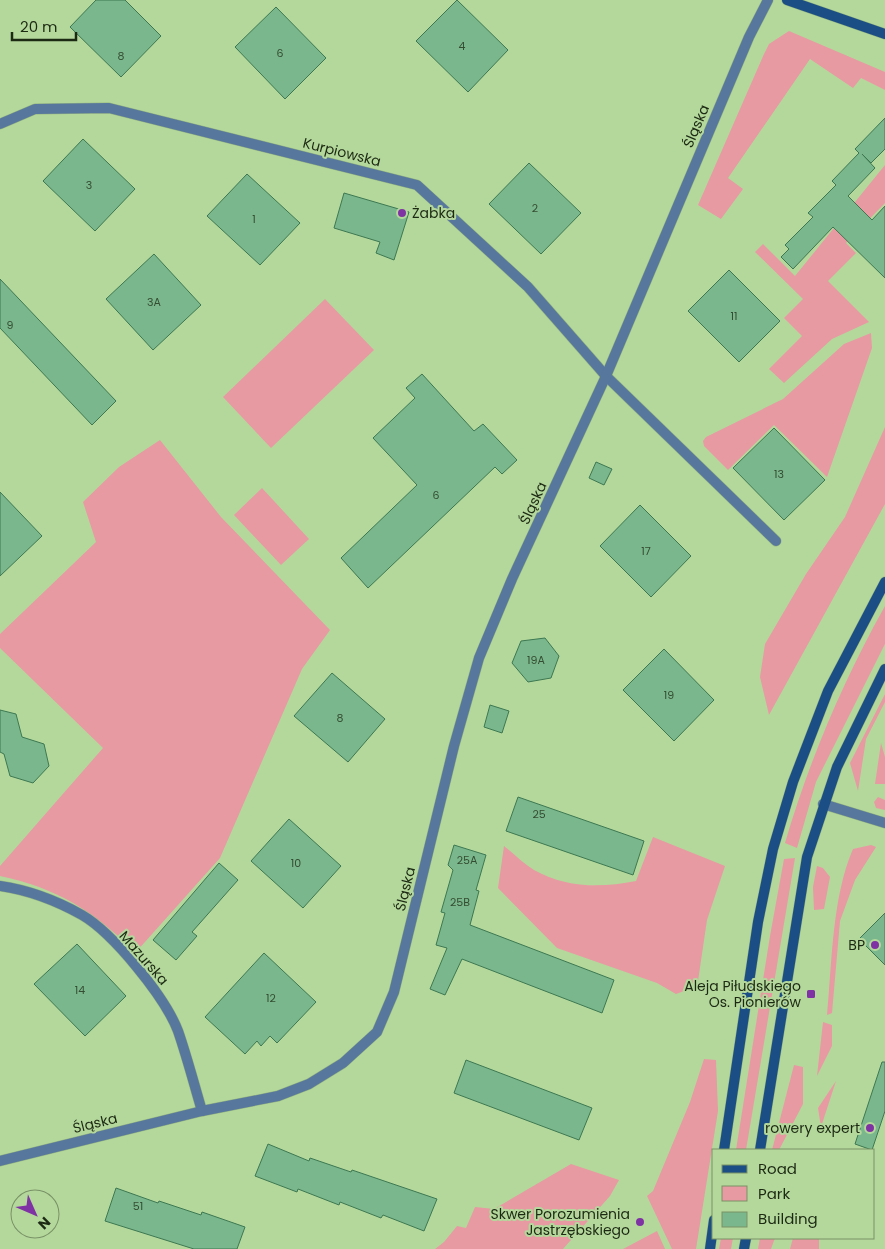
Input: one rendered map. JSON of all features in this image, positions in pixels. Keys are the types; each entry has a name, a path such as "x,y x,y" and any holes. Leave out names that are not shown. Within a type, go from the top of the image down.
{"main road":[{"path":"787,0 885,34"},
{"path":"724,1149 758,922 773,849 793,782 828,691 885,582"},
{"path":"760,1149 807,856 837,767 885,669"},
{"path":"710,1249 712,1234"}],"street":[{"name":"Śląska","path":"0,1161 202,1111 278,1096 309,1084 343,1063 377,1032 394,992 454,746 479,658 512,579 606,376 749,37 768,0"},
{"name":"Kurpiowska","path":"0,124 35,109 109,108 417,185 528,287 606,376"},
{"path":"606,376 776,541"},
{"path":"824,804 885,824"},
{"name":"Mazurska","path":"0,886 23,889 83,915 117,945 157,991 177,1029 202,1111"}],"green space":[{"path":"789,31 885,72 885,90 861,78 853,88 810,59 728,178 743,189 721,219 698,205 769,44"},
{"path":"885,165 885,203 846,243 856,253 828,281 869,322 832,339 784,383 769,369 802,336 784,318 803,299 755,252 763,244 795,276"},
{"path":"325,299 374,350 271,448 223,397"},
{"path":"871,333 872,348 827,477 774,425 728,470 704,446 703,441 706,437 783,399 844,344"},
{"path":"885,427 885,504 769,715 760,677 765,644 806,574 845,517"},
{"path":"160,440 221,517 330,630 302,669 220,858 136,952 89,913 58,895 21,881 0,876 0,866 103,748 0,648 0,634 96,542 83,502 119,467"},
{"path":"262,488 309,539 281,565 234,515"},
{"path":"885,606 885,644 816,782 797,848 785,843 794,812 841,692"},
{"path":"885,694 885,702 866,739 858,791 850,763"},
{"path":"881,743 885,757 885,784 875,784"},
{"path":"878,797 885,800 885,810 876,808 874,802"},
{"path":"653,837 725,866 707,920 698,981 687,990 676,994 657,983 557,948 498,888 504,846 530,868 546,876 584,885 610,885 636,881"},
{"path":"871,845 876,847 855,880 840,921 832,1013 827,1015 834,930 846,868 853,849"},
{"path":"795,858 746,1149 736,1149 770,936 784,859"},
{"path":"817,866 823,868 830,877 824,909 814,910 813,887"},
{"path":"823,1022 832,1025 832,1046 817,1076"},
{"path":"704,1059 716,1060 718,1111 696,1249 672,1249 647,1196 653,1191 690,1102"},
{"path":"794,1065 803,1067 803,1104 780,1149 772,1149"},
{"path":"836,1081 821,1127 818,1108"},
{"path":"571,1164 619,1180 610,1196 563,1249 435,1249 444,1242 457,1226 466,1228 475,1207 494,1209"},
{"path":"657,1231 665,1249 623,1249"},
{"path":"721,1239 733,1239 731,1249 719,1249"},
{"path":"760,1239 775,1239 771,1249 758,1249"},
{"path":"793,1239 819,1239 819,1249 790,1249"}],"building":[{"path":"96,0 125,0 161,36 121,77 70,27"},
{"path":"457,0 508,50 468,92 416,41"},
{"path":"276,7 326,58 285,99 235,47"},
{"path":"885,118 885,149 871,163 862,154 875,168 848,196 872,220 885,206 885,278 833,227 793,269 781,257 789,249 785,245 813,217 808,213 836,185 832,181 859,153 855,149"},
{"path":"83,139 135,189 95,231 43,181"},
{"path":"529,163 581,213 541,254 489,204"},
{"path":"247,174 300,223 260,265 207,216"},
{"path":"344,193 409,212 394,260 376,253 380,242 334,228"},
{"path":"154,254 201,305 153,350 106,299"},
{"path":"729,270 780,321 739,362 688,311"},
{"path":"0,279 116,401 92,425 0,328"},
{"path":"422,374 474,431 483,424 517,460 502,474 495,467 368,588 341,558 417,485 373,438 415,398 406,388"},
{"path":"774,428 825,480 784,520 733,468"},
{"path":"596,462 612,469 604,485 589,478"},
{"path":"0,492 42,536 0,576"},
{"path":"640,505 691,556 651,597 600,546"},
{"path":"545,638 559,656 551,678 528,682 512,663 521,641"},
{"path":"664,649 714,700 674,741 623,690"},
{"path":"332,673 385,719 348,762 294,716"},
{"path":"490,705 509,711 502,733 484,727"},
{"path":"0,710 16,714 22,737 44,744 49,766 33,783 10,776 4,754 0,752"},
{"path":"518,797 644,841 633,875 506,831"},
{"path":"289,819 341,866 303,908 251,861"},
{"path":"454,845 486,855 476,890 479,891 470,925 614,980 602,1013 462,959 445,995 430,989 447,948 436,945 445,913 441,912 453,870 448,865"},
{"path":"219,863 238,880 192,932 197,936 176,960 153,940"},
{"name":"BP","path":"885,913 885,965 859,939"},
{"path":"77,944 126,996 85,1036 34,984"},
{"path":"264,953 316,1002 277,1043 270,1036 261,1046 257,1041 245,1054 205,1017"},
{"path":"466,1060 592,1108 579,1140 454,1093"},
{"name":"rowery expert","path":"882,1062 885,1062 885,1111 872,1149 855,1144"},
{"path":"268,1144 309,1161 310,1158 351,1172 352,1170 437,1199 424,1231 383,1215 381,1218 340,1202 339,1205 298,1189 297,1192 255,1176"},
{"path":"116,1188 158,1203 159,1201 201,1215 202,1212 245,1227 237,1249 194,1249 105,1221"}],"place":[{"name":"Żabka","path":"402,213"},
{"name":"BP","path":"875,945"},
{"name":"Aleja Piłudskiego Os. Pionierów","path":"811,994"},
{"name":"rowery expert","path":"870,1128"},
{"name":"Skwer Porozumienia Jastrzębskiego","path":"640,1222"}]}
